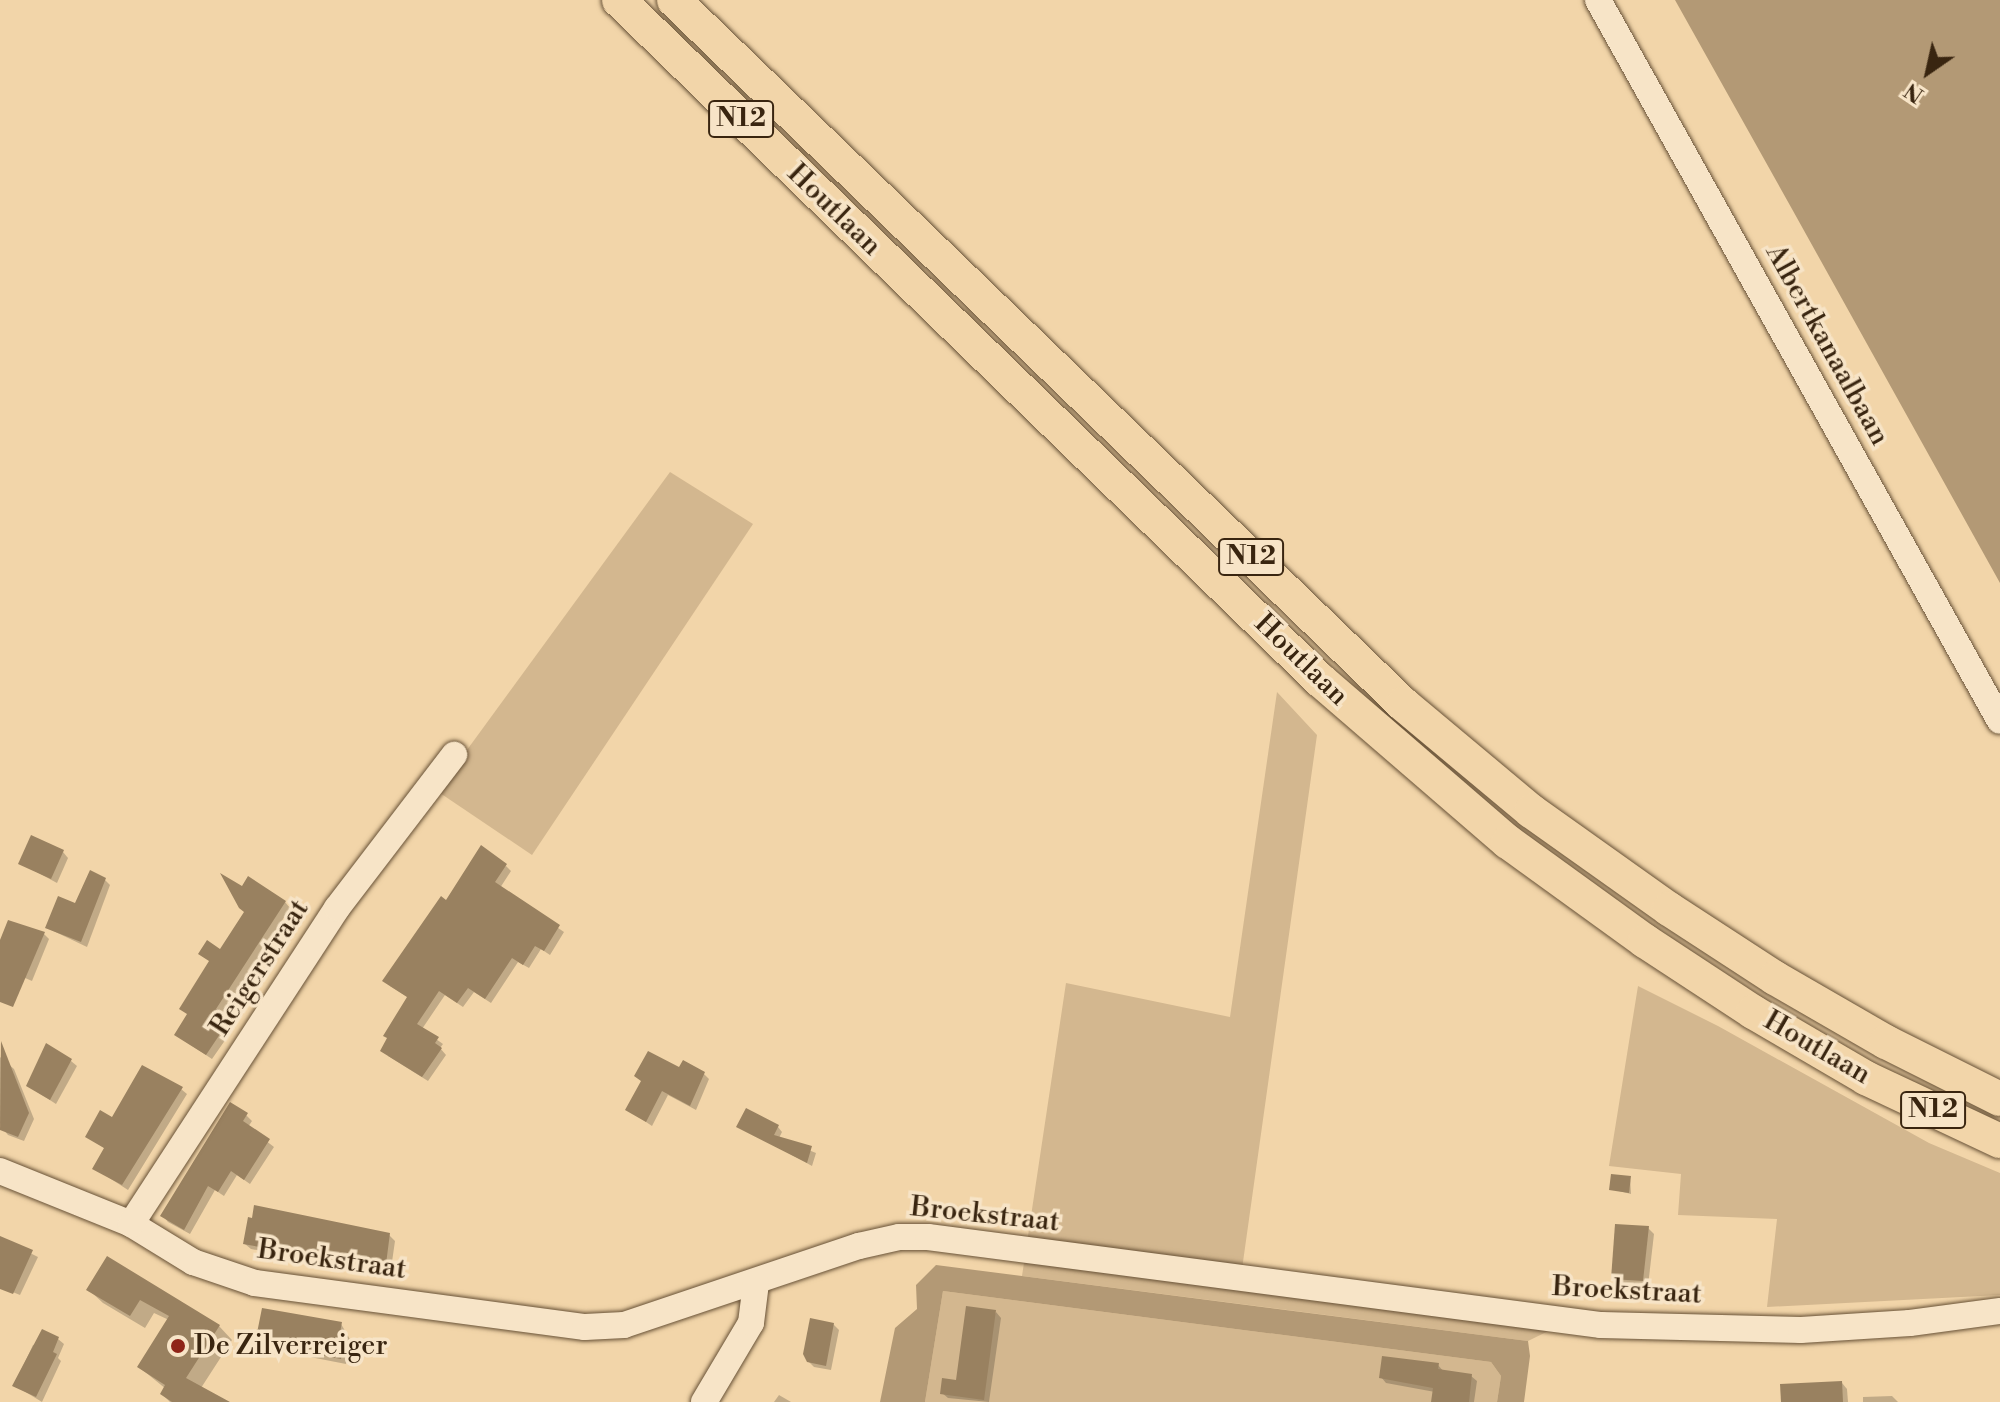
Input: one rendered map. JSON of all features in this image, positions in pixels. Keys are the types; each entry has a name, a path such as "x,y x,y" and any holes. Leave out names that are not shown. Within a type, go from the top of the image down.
{"main road":[{"name":"Houtlaan","path":"619,0 1320,680 1508,842 1645,941 1753,1012 1866,1078 2000,1141"},
{"name":"Houtlaan","path":"674,0 1403,704 1520,802 1669,909 1775,978 1886,1042 2000,1099"}],"street":[{"name":"Albertkanaalbaan","path":"1598,0 2000,721"},
{"name":"Reigerstraat","path":"131,1224 337,908 454,755"},
{"name":"Broekstraat","path":"0,1171 131,1224 193,1262 255,1283 585,1327 624,1325 859,1246 899,1237 928,1237 1601,1325 1801,1330 1910,1323 2000,1311"},
{"path":"704,1402 751,1323 756,1283"}],"shaded area":[{"path":"1675,0 2000,0 2000,583 1792,209"},
{"path":"670,472 753,524 532,855 437,791"},
{"path":"1277,692 1317,735 1242,1269 1585,1313 1528,1341 1022,1276 1066,983 1230,1017"},
{"path":"1638,986 1718,1026 1929,1143 2000,1173 2000,1295 1767,1307 1777,1219 1678,1215 1681,1174 1609,1166"},
{"path":"936,1265 1528,1341 1530,1356 1524,1402 1497,1402 1501,1376 1491,1362 943,1291 925,1402 880,1402 895,1328 917,1309 916,1285"},
{"path":"943,1291 1491,1362 1501,1376 1497,1402 925,1402"}],"building":[{"path":"31,835 64,850 51,879 18,864"},
{"path":"481,845 507,864 495,882 560,925 544,951 535,946 523,965 512,958 485,999 468,988 457,1003 439,991 417,1024 439,1037 435,1043 442,1048 422,1077 380,1051 387,1038 383,1036 407,997 382,981 441,896 446,900"},
{"path":"90,870 106,878 81,942 45,928 58,896 75,903"},
{"path":"220,873 242,886 248,876 286,901 216,1009 230,1019 206,1055 174,1035 187,1014 179,1009 209,961 198,954 207,940 220,949 244,912"},
{"path":"8,920 45,932 13,1007 0,1002 0,940"},
{"path":"1,1041 29,1113 18,1137 0,1130"},
{"path":"46,1043 72,1059 50,1100 26,1086"},
{"path":"648,1051 679,1067 683,1060 705,1072 690,1106 662,1091 646,1122 625,1110 641,1081 634,1076"},
{"path":"142,1065 183,1087 122,1185 92,1169 104,1148 85,1137 100,1110 112,1117"},
{"path":"230,1102 248,1113 243,1121 270,1139 244,1180 231,1171 218,1192 208,1186 184,1230 160,1216"},
{"path":"746,1108 779,1125 774,1135 812,1146 807,1163 736,1127"},
{"path":"1611,1174 1631,1176 1629,1193 1609,1190"},
{"path":"254,1205 390,1233 386,1264 323,1255 322,1258 243,1244 248,1217 252,1218"},
{"path":"1615,1224 1649,1226 1643,1281 1611,1279"},
{"path":"0,1236 33,1250 13,1294 0,1289"},
{"path":"107,1256 220,1325 186,1378 230,1402 172,1402 160,1394 165,1385 137,1367 169,1316 140,1300 130,1316 86,1290"},
{"path":"966,1306 996,1310 984,1400 940,1394 942,1378 956,1380"},
{"path":"262,1308 342,1322 340,1333 346,1334 341,1359 272,1346 273,1341 256,1338"},
{"path":"810,1318 834,1323 826,1366 807,1362 803,1354"},
{"path":"42,1329 59,1337 53,1352 57,1354 36,1397 12,1386"},
{"path":"1382,1356 1439,1363 1438,1369 1472,1374 1469,1402 1431,1402 1433,1388 1379,1378"},
{"path":"1842,1381 1843,1402 1781,1402 1780,1384"}],"place":[{"name":"De Zilverreiger","path":"178,1346"}]}
